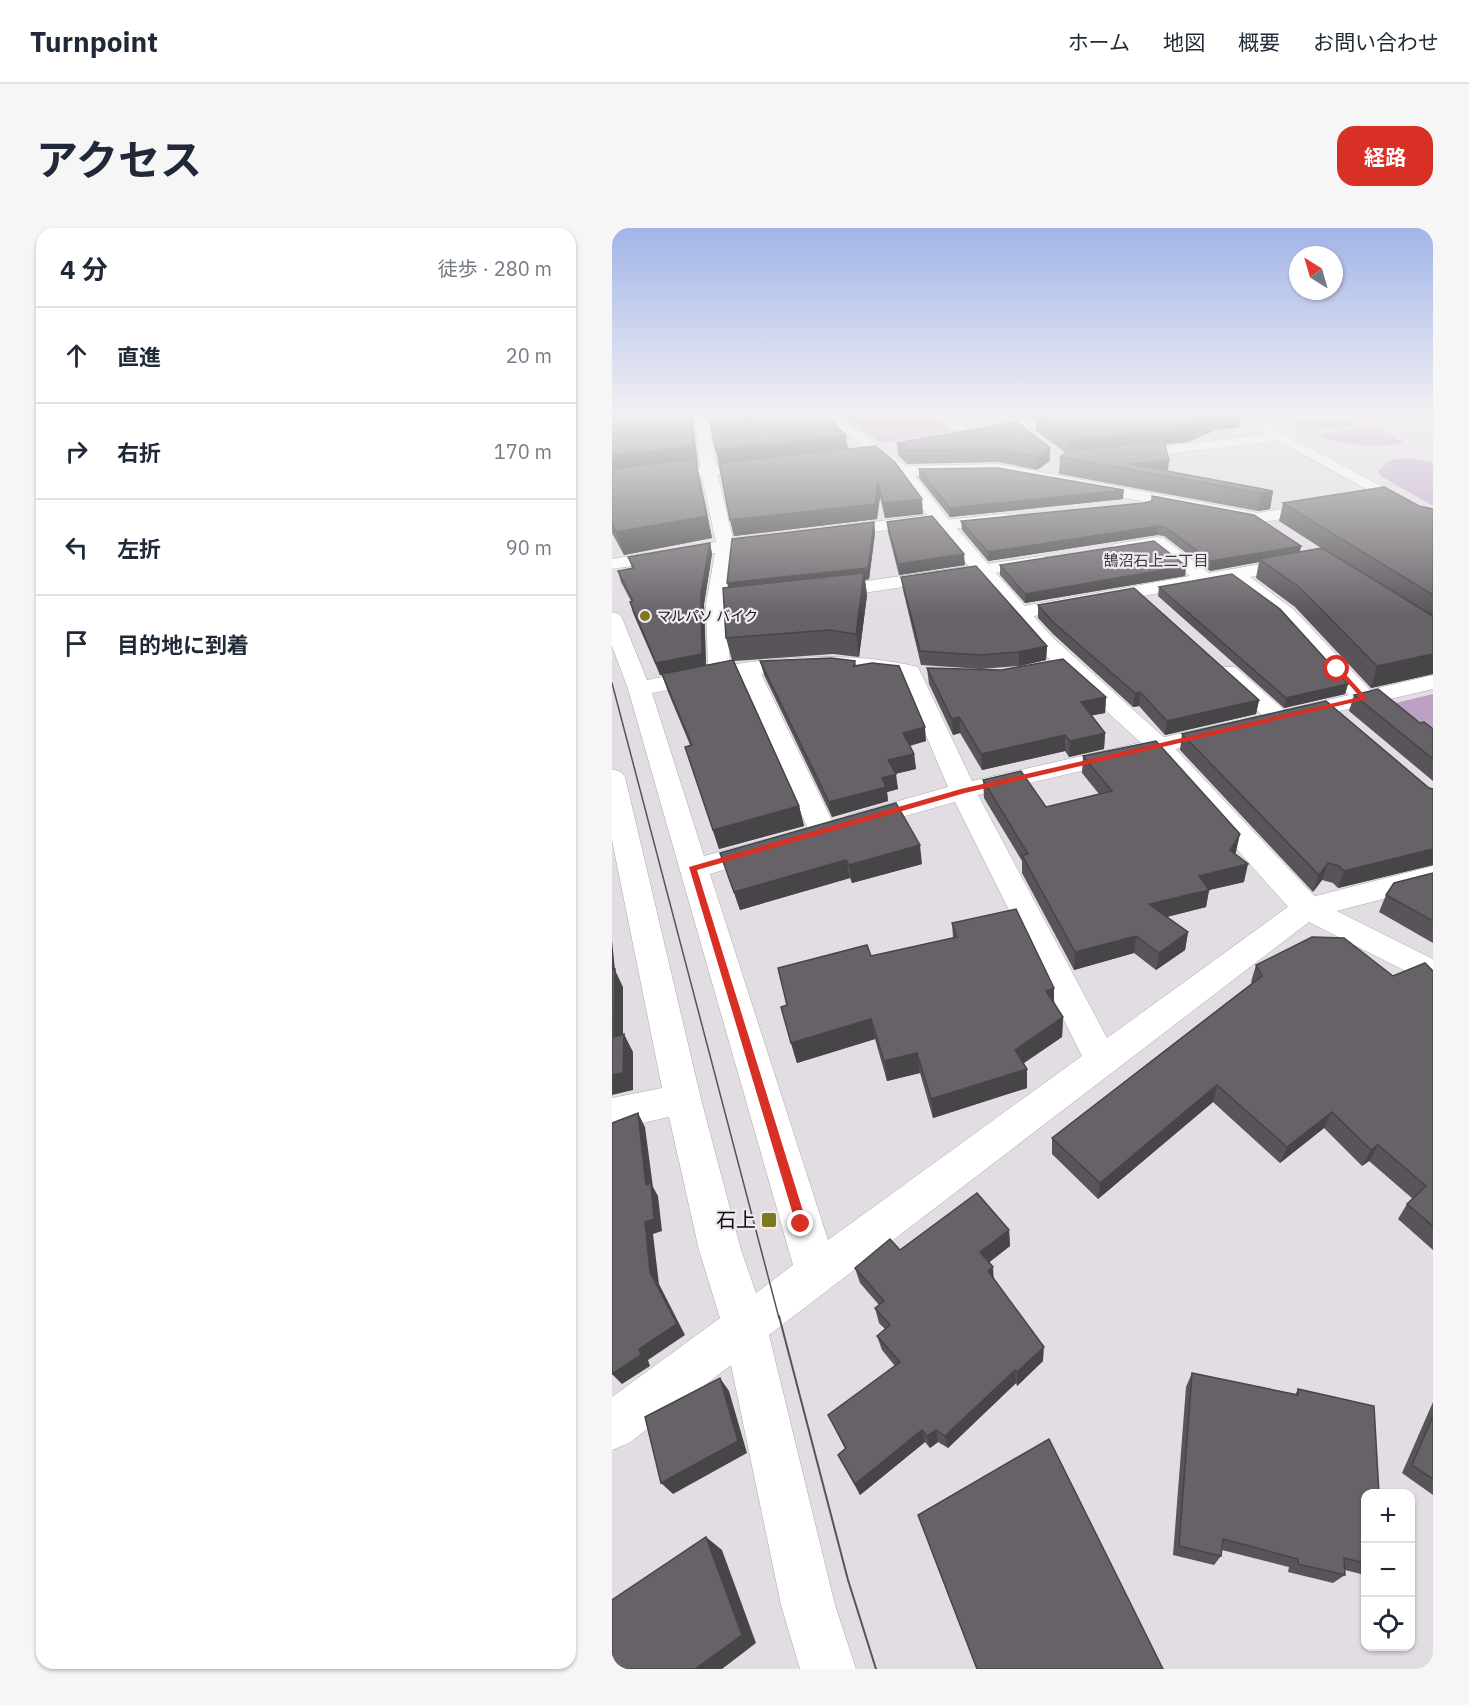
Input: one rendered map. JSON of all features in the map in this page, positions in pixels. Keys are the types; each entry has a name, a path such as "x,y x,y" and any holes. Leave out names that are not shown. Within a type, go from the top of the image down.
{"main road":[{"path":"612,483 627,481"},
{"path":"917,481 942,522 1018,613 1068,664 1159,746 1307,908"},
{"path":"1360,481 1433,521"}],"street":[{"path":"711,481 725,544 716,604 719,671"},
{"path":"1074,481 1258,518 1337,505"},
{"path":"1359,501 1387,496"},
{"path":"1118,507 1175,501"},
{"path":"815,534 1025,516"},
{"path":"1018,613 1320,558 1258,518"},
{"path":"612,564 725,544 792,536"},
{"path":"1099,552 1157,542 1205,579"},
{"path":"809,595 1065,558"},
{"path":"1234,574 1286,614 1365,698"},
{"path":"1137,591 1155,607"},
{"path":"716,604 786,598"},
{"path":"612,618 639,689 816,1273"},
{"path":"1216,662 1261,722"},
{"path":"639,689 719,671 831,663 922,673 963,791 1102,1061"},
{"path":"1039,671 1068,664"},
{"path":"747,669 805,836"},
{"path":"692,869 963,791 1433,682"},
{"path":"1327,707 1352,728"},
{"path":"612,777 625,888 683,1099 720,1250 746,1326 808,1605 828,1669"},
{"path":"612,1426 1307,908 1433,876"},
{"path":"1307,908 1433,973"},
{"path":"612,1114 683,1099"}],"shaded area":[{"path":"1390,481 1433,481 1433,506"},
{"path":"1433,694 1433,746 1383,706"}],"building":[{"path":"612,481 700,481 707,516 616,532 612,524"},
{"path":"723,481 909,481 922,499 883,503 878,482 875,504 730,520"},
{"path":"929,481 1074,481 1124,490 950,508"},
{"path":"1195,481 1221,481 1273,491 1261,493"},
{"path":"1384,487 1419,506 1433,509 1433,595 1283,503"},
{"path":"1152,496 1254,515 1301,546 1211,561 1165,527 1158,526 988,552 961,521 1144,503 1152,501"},
{"path":"932,516 964,554 898,564 887,522"},
{"path":"874,522 868,568 727,583 732,539"},
{"path":"1154,541 1186,566 1025,594 1000,565"},
{"path":"710,543 701,593 702,654 656,663 630,602 633,601 618,571 634,568 628,557"},
{"path":"1322,548 1433,616 1433,654 1377,666 1299,587 1259,559"},
{"path":"976,566 1047,646 1019,652 980,655 920,651 901,577"},
{"path":"864,573 856,634 829,630 726,638 723,588"},
{"path":"1232,574 1280,609 1348,684 1286,698 1159,587"},
{"path":"1134,588 1259,700 1167,721 1140,692 1135,693 1053,622 1038,605"},
{"path":"831,658 855,661 854,666 872,663 899,666 925,727 903,733 914,754 888,760 896,774 882,778 886,787 829,802 760,661"},
{"path":"1063,659 1106,697 1081,702 1105,733 1070,741 1065,735 981,754 959,717 952,719 927,668 1001,670"},
{"path":"733,660 799,806 713,830 685,747 692,745 662,674"},
{"path":"1378,689 1420,723 1424,722 1433,729 1433,759 1354,695"},
{"path":"1326,701 1433,789 1433,849 1344,871 1339,866 1328,863 1319,875 1182,734"},
{"path":"1156,741 1240,834 1230,850 1248,864 1199,876 1209,890 1149,904 1188,932 1159,953 1136,936 1075,952 1022,855 1028,854 983,780 1021,771 1046,807 1112,791 1083,756"},
{"path":"896,803 920,845 849,865 846,860 734,892 720,853"},
{"path":"1433,873 1433,921 1386,895 1394,883"},
{"path":"1016,909 1054,988 1046,991 1063,1017 1015,1050 1027,1069 931,1099 917,1053 884,1061 871,1019 791,1043 781,1007 787,1005 778,968 867,945 871,956 957,937 952,923"},
{"path":"1312,937 1344,938 1393,976 1425,963 1433,971 1433,1226 1407,1204 1426,1186 1378,1145 1371,1150 1332,1112 1287,1147 1217,1085 1100,1183 1052,1138 1262,976 1256,965"},
{"path":"615,969 614,1037 624,1034 623,1073 612,1075 612,970"},
{"path":"638,1113 646,1185 651,1183 654,1219 645,1222 650,1272 677,1324 639,1349 641,1355 612,1374 612,1123"},
{"path":"977,1193 1009,1230 980,1252 993,1267 988,1271 1044,1347 1017,1372 1015,1370 945,1436 936,1430 927,1436 922,1430 855,1484 838,1455 846,1448 828,1415 900,1362 877,1336 890,1325 875,1308 884,1301 855,1268 890,1239 900,1250"},
{"path":"1192,1373 1298,1395 1298,1389 1374,1406 1379,1489 1361,1489 1361,1562 1344,1558 1345,1575 1298,1564 1298,1559 1223,1539 1221,1556 1179,1546"},
{"path":"720,1378 738,1441 661,1483 645,1417"},
{"path":"1433,1416 1433,1479 1412,1465"},
{"path":"1049,1439 1163,1669 977,1669 918,1515"},
{"path":"706,1537 742,1635 695,1669 612,1669 612,1600"}],"tram line":[{"path":"612,683 779,1318"},
{"path":"779,1316 848,1580 876,1669"}],"place":[{"name":"マルパソ バイク","path":"645,616"},
{"name":"石上","path":"769,1220"}],"district":[{"name":"鵠沼石上二丁目","path":"1156,561"}],"route":[{"path":"801,1224 692,869 963,791 1365,698 1337,669"}]}
